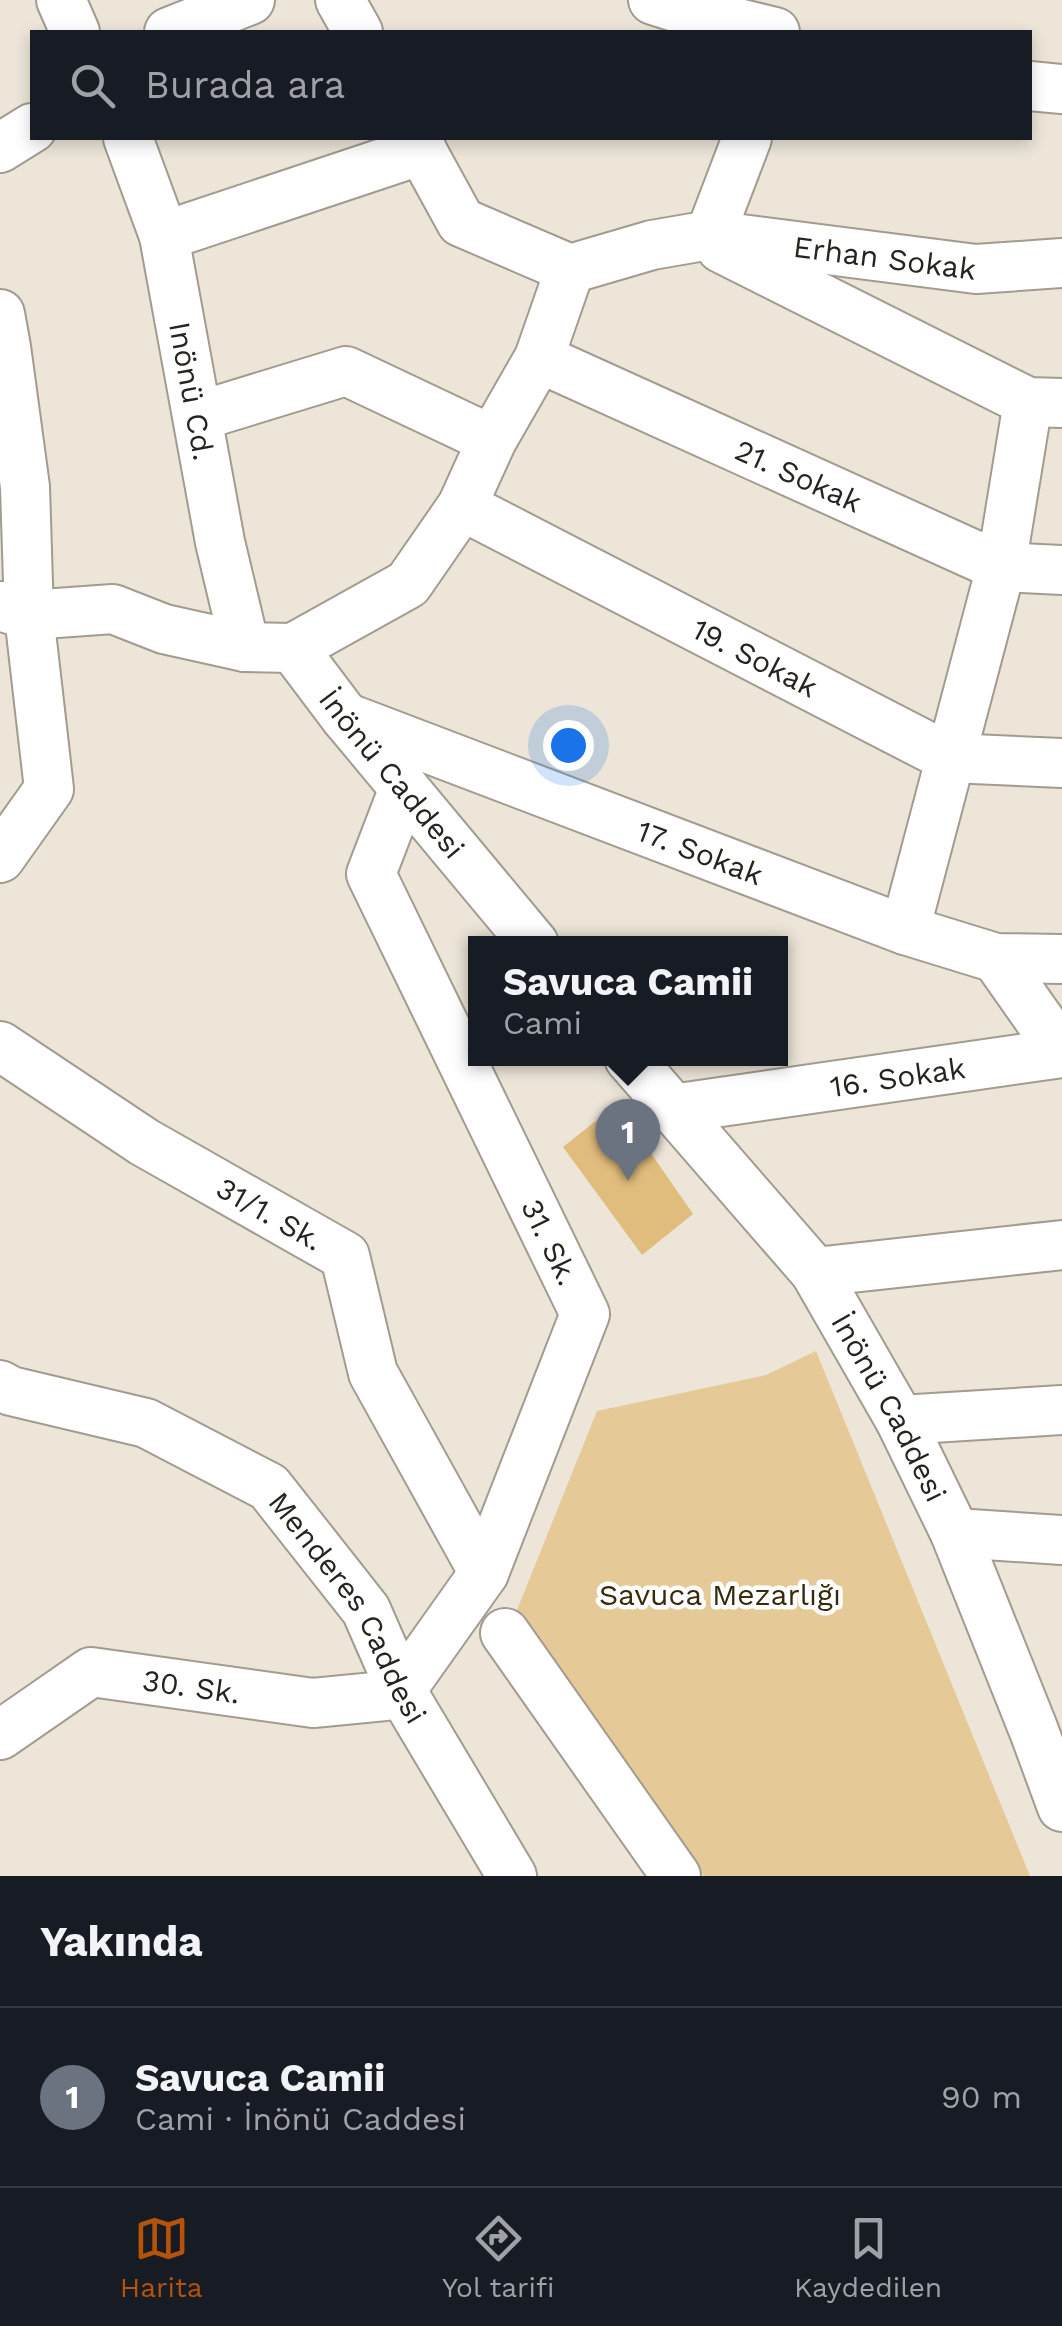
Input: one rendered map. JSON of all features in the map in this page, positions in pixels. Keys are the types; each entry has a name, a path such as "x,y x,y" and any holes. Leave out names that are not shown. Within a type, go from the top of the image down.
{"street":[{"path":"62,0 74,30"},
{"path":"174,30 250,0"},
{"path":"340,0 357,30"},
{"path":"675,3 768,30"},
{"path":"1032,86 1062,89"},
{"path":"0,148 30,129"},
{"name":"Inönü Cd.","path":"129,140 164,236 220,542 244,647"},
{"path":"746,140 710,234 714,245 1045,402 905,930"},
{"path":"15,610 113,610 164,629 244,647 293,648 408,584 462,506 492,440 539,358 570,269 461,222 418,144 164,236"},
{"name":"Erhan Sokak","path":"570,269 710,234 976,269 1062,264"},
{"path":"0,858 49,790 15,610 24,487 2,336"},
{"name":"21. Sokak","path":"539,358 1000,568 1062,570"},
{"path":"198,416 346,372 492,440"},
{"name":"19. Sokak","path":"462,506 950,758 1062,763"},
{"name":"İnönü Caddesi","path":"293,648 345,717 527,936"},
{"name":"17. Sokak","path":"345,717 905,930 996,958 1062,959"},
{"name":"31. Sk.","path":"401,1690 484,1573 585,1314 371,874 404,788"},
{"path":"996,958 1062,1052"},
{"name":"31/1. Sk.","path":"0,1046 144,1142 345,1256 373,1373 484,1573"},
{"name":"16. Sokak","path":"672,1109 1062,1052"},
{"name":"İnönü Caddesi","path":"637,1066 815,1272 900,1420 1048,1731 1062,1808"},
{"path":"815,1272 1062,1244"},
{"name":"Menderes Caddesi","path":"4,1391 146,1423 269,1487 366,1610 401,1690 512,1876"},
{"path":"900,1420 1062,1410"},
{"path":"956,1533 1062,1540"},
{"path":"505,1634 676,1876"},
{"name":"30. Sk.","path":"0,1736 91,1672 313,1703 385,1696 401,1690"}],"green space":[{"name":"Savuca Mezarlığı","path":"816,1351 1030,1876 704,1876 513,1620 597,1411 766,1375"}],"building":[{"path":"617,1104 693,1214 642,1255 563,1147"}],"place":[{"name":"Savuca Camii","path":"628,1181"}]}
